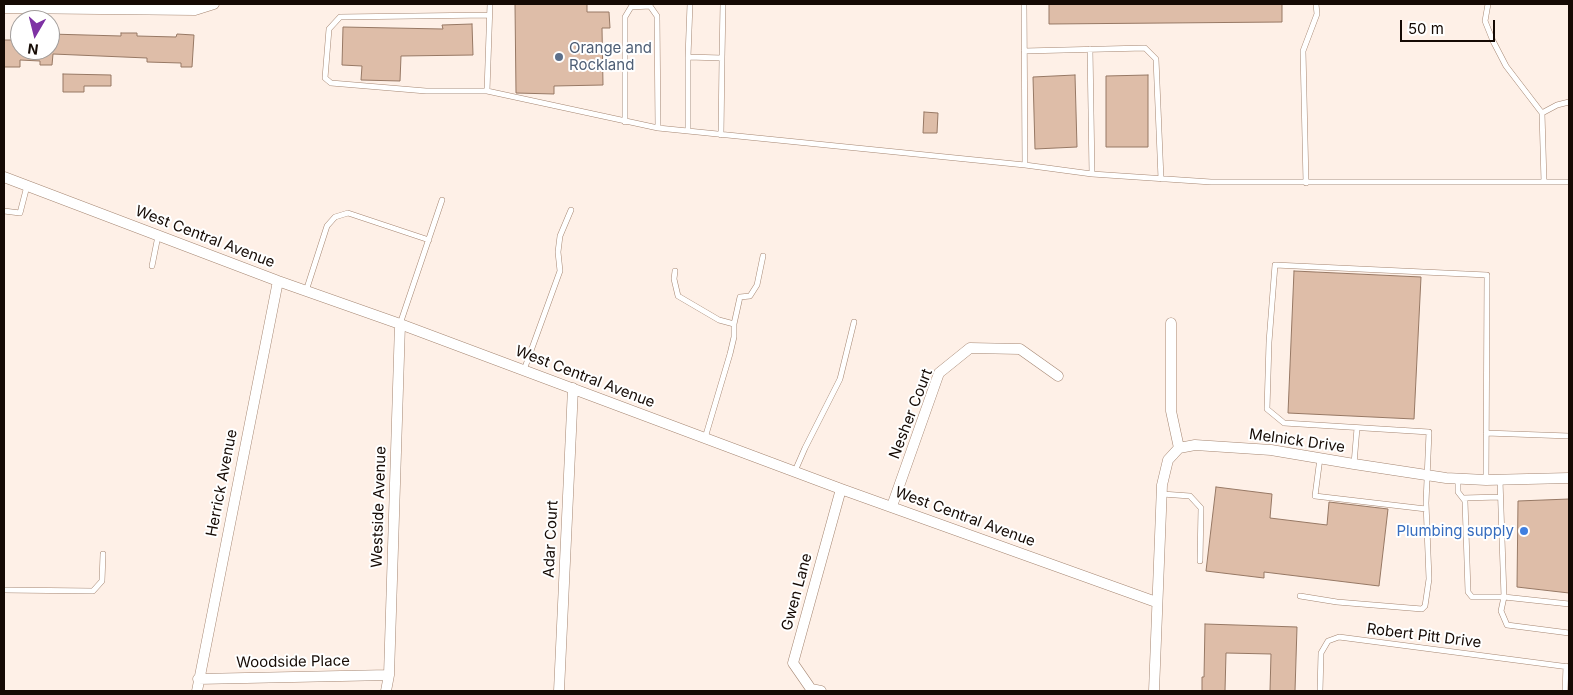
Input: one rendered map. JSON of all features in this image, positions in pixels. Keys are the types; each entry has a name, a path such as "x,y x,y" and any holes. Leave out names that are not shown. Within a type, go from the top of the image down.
{"street":[{"path":"4,8 17,6 195,10 214,4"},
{"name":"West Central Avenue","path":"4,177 278,281 400,324 705,438 1156,602"},
{"name":"Herrick Avenue","path":"197,691 278,281"},
{"name":"Westside Avenue","path":"386,691 389,675 400,324"},
{"path":"1154,691 1162,485 1168,460 1178,448 1171,411 1171,324"},
{"name":"Nesher Court","path":"892,506 939,372 970,348 1020,349 1058,376"},
{"name":"Adar Court","path":"559,691 573,388"},
{"name":"Melnick Drive","path":"1178,448 1195,445 1271,450 1354,464 1458,478 1486,480 1569,478"},
{"name":"Gwen Lane","path":"820,691 811,689 793,662 841,488"},
{"name":"Woodside Place","path":"198,679 389,675"}],"lane":[{"path":"487,91 490,4"},
{"path":"688,131 690,4"},
{"path":"721,135 722,4"},
{"path":"1024,4 1026,165"},
{"path":"1306,183 1304,51 1317,14 1316,4"},
{"path":"1488,4 1485,21 1493,41 1506,66 1542,113 1544,182"},
{"path":"625,122 625,17 631,7 650,6 657,16 658,128"},
{"path":"489,15 340,17 329,29 325,78 331,83 426,91 487,91 658,128 1026,165 1092,174 1212,182 1569,182"},
{"path":"1024,51 1145,48 1156,59 1161,179"},
{"path":"1090,49 1092,174"},
{"path":"688,57 722,58"},
{"path":"1542,113 1569,102"},
{"path":"4,211 20,213 27,186"},
{"path":"400,324 442,200"},
{"path":"524,370 560,271 558,252 560,236 571,210"},
{"path":"306,291 327,226 335,217 348,214 429,240"},
{"path":"152,266 158,236"},
{"path":"705,438 730,354 740,297 750,296 757,284 763,256"},
{"path":"1300,596 1337,602 1422,609 1425,606 1429,579 1426,509 1430,432 1284,423 1267,409 1269,342 1275,265 1487,275 1486,480"},
{"path":"675,271 674,279 678,296 719,320 734,324"},
{"path":"795,471 840,379 854,322"},
{"path":"1354,464 1357,428"},
{"path":"1486,433 1569,436"},
{"path":"1320,458 1315,496 1426,509"},
{"path":"1458,478 1458,492 1465,500 1468,592 1472,597 1504,597 1569,604"},
{"path":"1500,479 1504,597 1501,611 1507,625 1569,633"},
{"path":"1162,494 1190,496 1201,508 1200,561"},
{"path":"1463,498 1500,497"},
{"path":"4,590 93,591 102,581 103,554"},
{"name":"Robert Pitt Drive","path":"1320,691 1321,653 1328,641 1339,637 1568,667"},
{"path":"1565,691 1568,667"}],"building":[{"name":"Orange and Rockland","path":"515,4 587,4 587,12 609,12 610,28 602,28 603,85 554,86 554,94 516,93"},
{"path":"1049,4 1282,4 1282,22 1049,24"},
{"path":"472,24 473,55 401,56 400,81 361,80 362,66 342,65 343,27 443,29 442,25"},
{"path":"121,33 137,33 137,36 176,37 177,34 194,35 192,67 181,67 181,63 147,62 147,58 60,54 60,34 121,36"},
{"path":"4,40 10,40 10,60 20,60 20,67 4,67"},
{"path":"20,60 52,60 52,65 40,65 40,61"},
{"path":"63,74 111,75 111,86 84,86 84,92 63,92"},
{"path":"1075,75 1077,147 1035,149 1033,77"},
{"path":"1148,75 1148,147 1106,147 1106,76"},
{"path":"924,112 938,113 937,133 923,133"},
{"path":"1294,271 1421,277 1414,419 1288,413"},
{"path":"1216,487 1272,494 1270,518 1327,525 1329,502 1388,509 1379,586 1264,572 1264,578 1206,571"},
{"path":"1569,499 1569,593 1517,587 1518,501"},
{"path":"1205,624 1297,627 1295,691 1270,691 1271,654 1226,653 1225,691 1202,691"}],"place":[{"name":"Orange and Rockland","path":"559,57"},
{"name":"Plumbing supply","path":"1524,531"}]}
